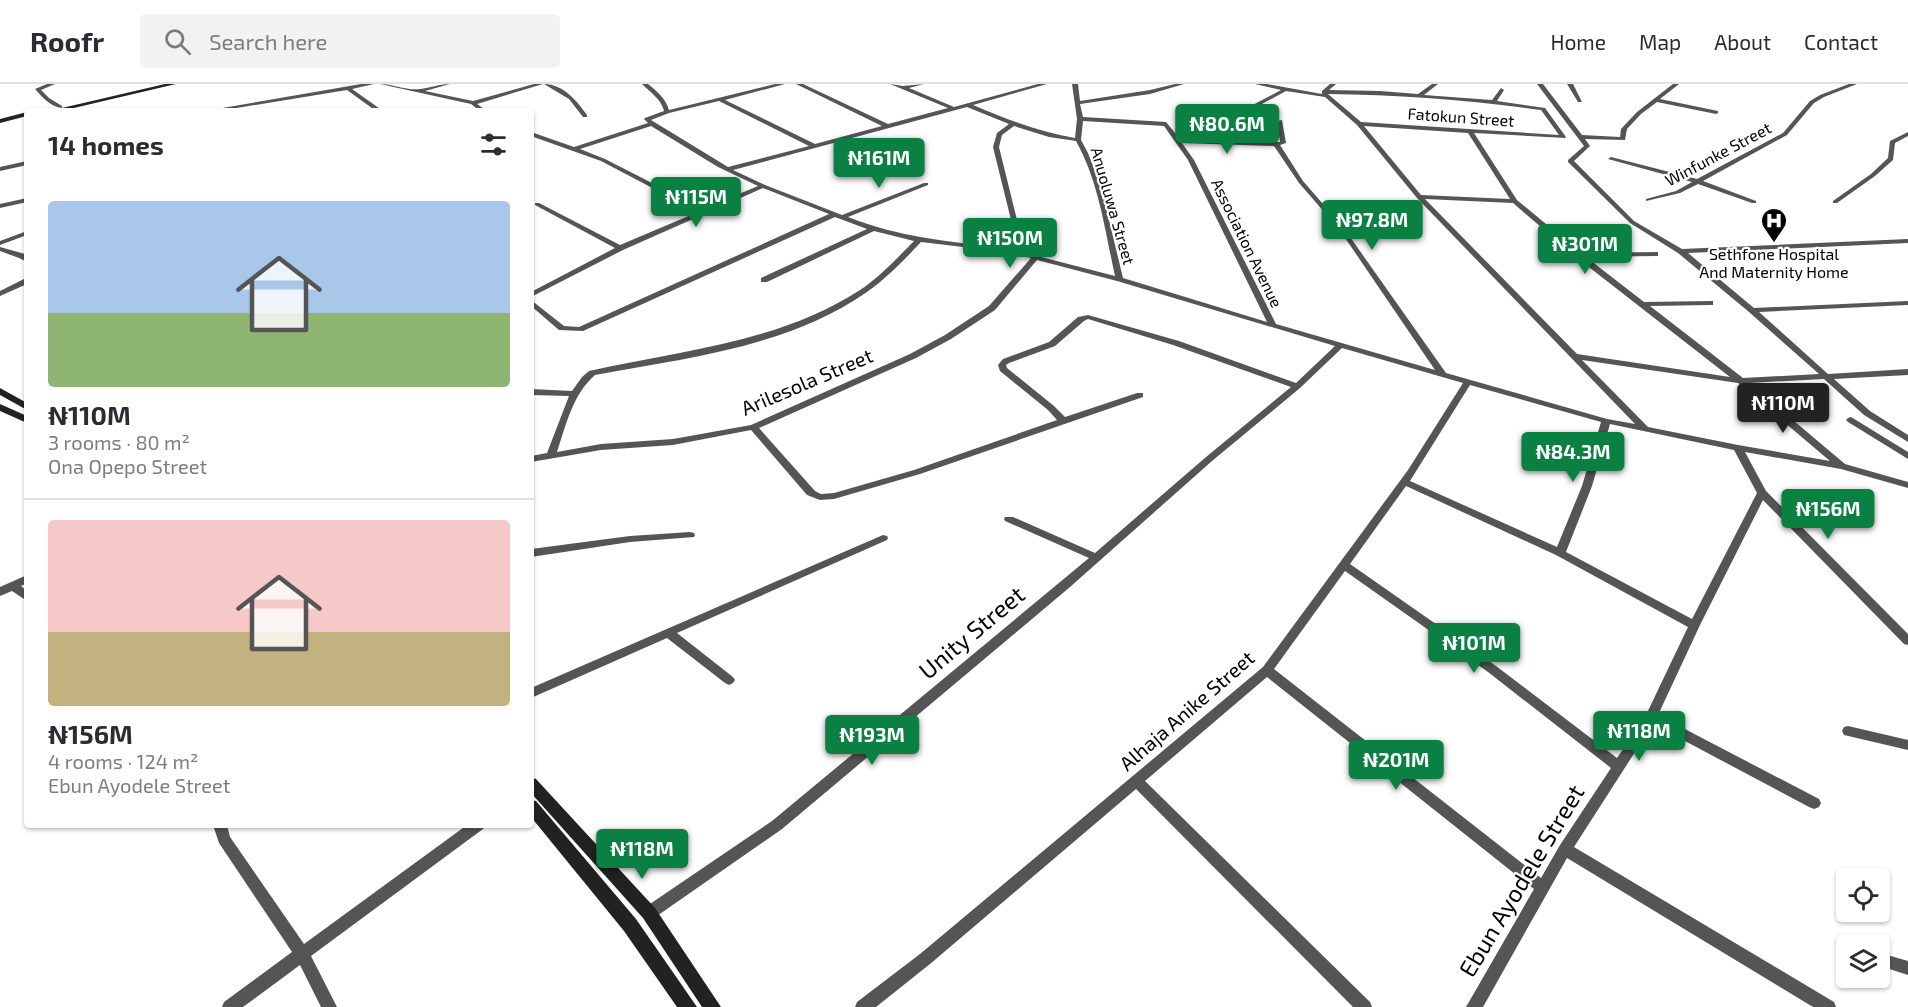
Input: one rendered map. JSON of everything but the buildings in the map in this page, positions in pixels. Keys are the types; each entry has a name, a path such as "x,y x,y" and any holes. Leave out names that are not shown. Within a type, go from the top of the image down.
{"street":[{"path":"52,84 38,89 47,99 60,107"},
{"path":"56,108 162,84"},
{"path":"65,108 173,84"},
{"path":"228,108 371,84"},
{"path":"383,84 473,103 480,108"},
{"path":"417,92 447,84"},
{"path":"473,103 540,84"},
{"path":"547,84 571,98 585,116"},
{"path":"646,85 657,84"},
{"path":"782,84 647,119 720,166 763,186 873,230 919,240 1006,250 1034,259 1120,279 1340,346 1606,421 1842,466 1907,484"},
{"path":"799,84 887,126"},
{"path":"893,84 955,109"},
{"path":"903,88 921,84"},
{"path":"729,169 1044,84"},
{"name":"Anuoluwa Street","path":"1075,84 1080,119 1078,140 1085,150 1105,213 1120,279"},
{"path":"1077,103 1150,92 1181,84"},
{"path":"1258,84 1284,90 1326,94 1420,95 1494,102 1502,90"},
{"path":"1326,94 1333,84"},
{"path":"1420,95 1435,84"},
{"path":"1540,84 1587,147 1570,161 1632,222 1681,251 1752,310 1867,413 1908,439"},
{"path":"1570,84 1580,101"},
{"path":"1579,137 1623,139 1624,129 1639,113 1676,84"},
{"name":"Winfunke Street","path":"1648,200 1660,199 1785,134 1812,102 1854,84"},
{"path":"646,85 665,104 667,112"},
{"path":"348,88 376,108"},
{"path":"1225,122 1284,90"},
{"path":"1326,94 1359,124 1419,197 1644,428"},
{"path":"719,99 814,146"},
{"path":"1657,100 1716,112"},
{"name":"Fatokun Street","path":"1359,124 1560,138 1563,135 1543,109 1494,102"},
{"path":"968,105 1013,124 1049,135 1078,140"},
{"path":"0,122 24,117"},
{"name":"Association Avenue","path":"1080,119 1166,124 1191,160 1273,326"},
{"path":"1178,141 1283,143 1280,122"},
{"path":"575,149 652,124"},
{"path":"1006,250 1016,228 996,147 999,134 1013,124"},
{"path":"1470,132 1515,201 1579,255 1741,381 1842,466"},
{"path":"1835,202 1891,159 1892,142 1908,134"},
{"path":"534,137 538,140 575,149 603,160 703,212"},
{"path":"1276,144 1301,182 1341,228 1443,375"},
{"path":"1611,159 1697,181 1754,202"},
{"path":"0,169 24,163"},
{"path":"534,305 562,328 580,329 839,216 926,184"},
{"path":"534,293 620,248 763,186"},
{"path":"1419,197 1515,201"},
{"path":"0,206 24,201"},
{"path":"537,204 620,248"},
{"path":"764,280 873,230"},
{"path":"0,243 24,234"},
{"path":"552,455 574,394 584,377 592,373 717,350 782,331 863,291 919,240"},
{"path":"1681,251 1908,241"},
{"path":"0,249 24,258"},
{"path":"1579,255 1655,254"},
{"name":"Arilesola Street","path":"534,458 601,447 673,442 753,427 930,346 974,321 1006,295 1034,259"},
{"path":"0,294 24,282"},
{"path":"1644,304 1710,303"},
{"path":"1752,310 1908,303"},
{"path":"1063,421 1051,408 1003,369 1002,365 1006,361 1052,344 1081,319 1088,317 1176,343 1297,386"},
{"name":"Unity Street","path":"649,913 777,825 1066,584 1297,386 1340,346"},
{"path":"1573,356 1741,381 1908,372"},
{"path":"1888,372 1908,379"},
{"name":"Alhaja Anike Street","path":"863,1007 926,959 1268,670 1343,564 1405,482 1468,382"},
{"path":"0,391 24,406"},
{"path":"534,392 574,394"},
{"path":"753,427 811,493 820,496 834,496 917,472 1140,395"},
{"path":"0,407 24,419"},
{"path":"16,415 24,410"},
{"path":"1851,420 1908,456"},
{"path":"1560,553 1587,486 1606,421"},
{"path":"1738,448 1762,494 1908,641"},
{"path":"1405,482 1560,553 1694,625"},
{"name":"Ebun Ayodele Street","path":"1474,1007 1565,849 1651,717 1694,625 1762,494"},
{"path":"1009,519 1096,557"},
{"path":"534,553 630,539 690,535"},
{"path":"534,692 883,538"},
{"path":"1343,564 1492,669 1618,766"},
{"path":"0,592 24,580"},
{"path":"13,585 24,594"},
{"path":"668,632 729,680"},
{"path":"1268,670 1544,888"},
{"path":"1651,717 1814,803"},
{"path":"1848,731 1908,745"},
{"path":"1136,780 1364,1007"},
{"path":"534,786 649,913 712,1007"},
{"path":"534,810 630,925 688,1007"},
{"path":"221,828 224,839 302,954 329,1007"},
{"path":"230,1007 474,828"},
{"path":"1565,849 1828,1007"},
{"path":"1890,963 1908,968"}],"place":[{"name":"Sethfone Hospital And Maternity Home","path":"1774,244"}]}
